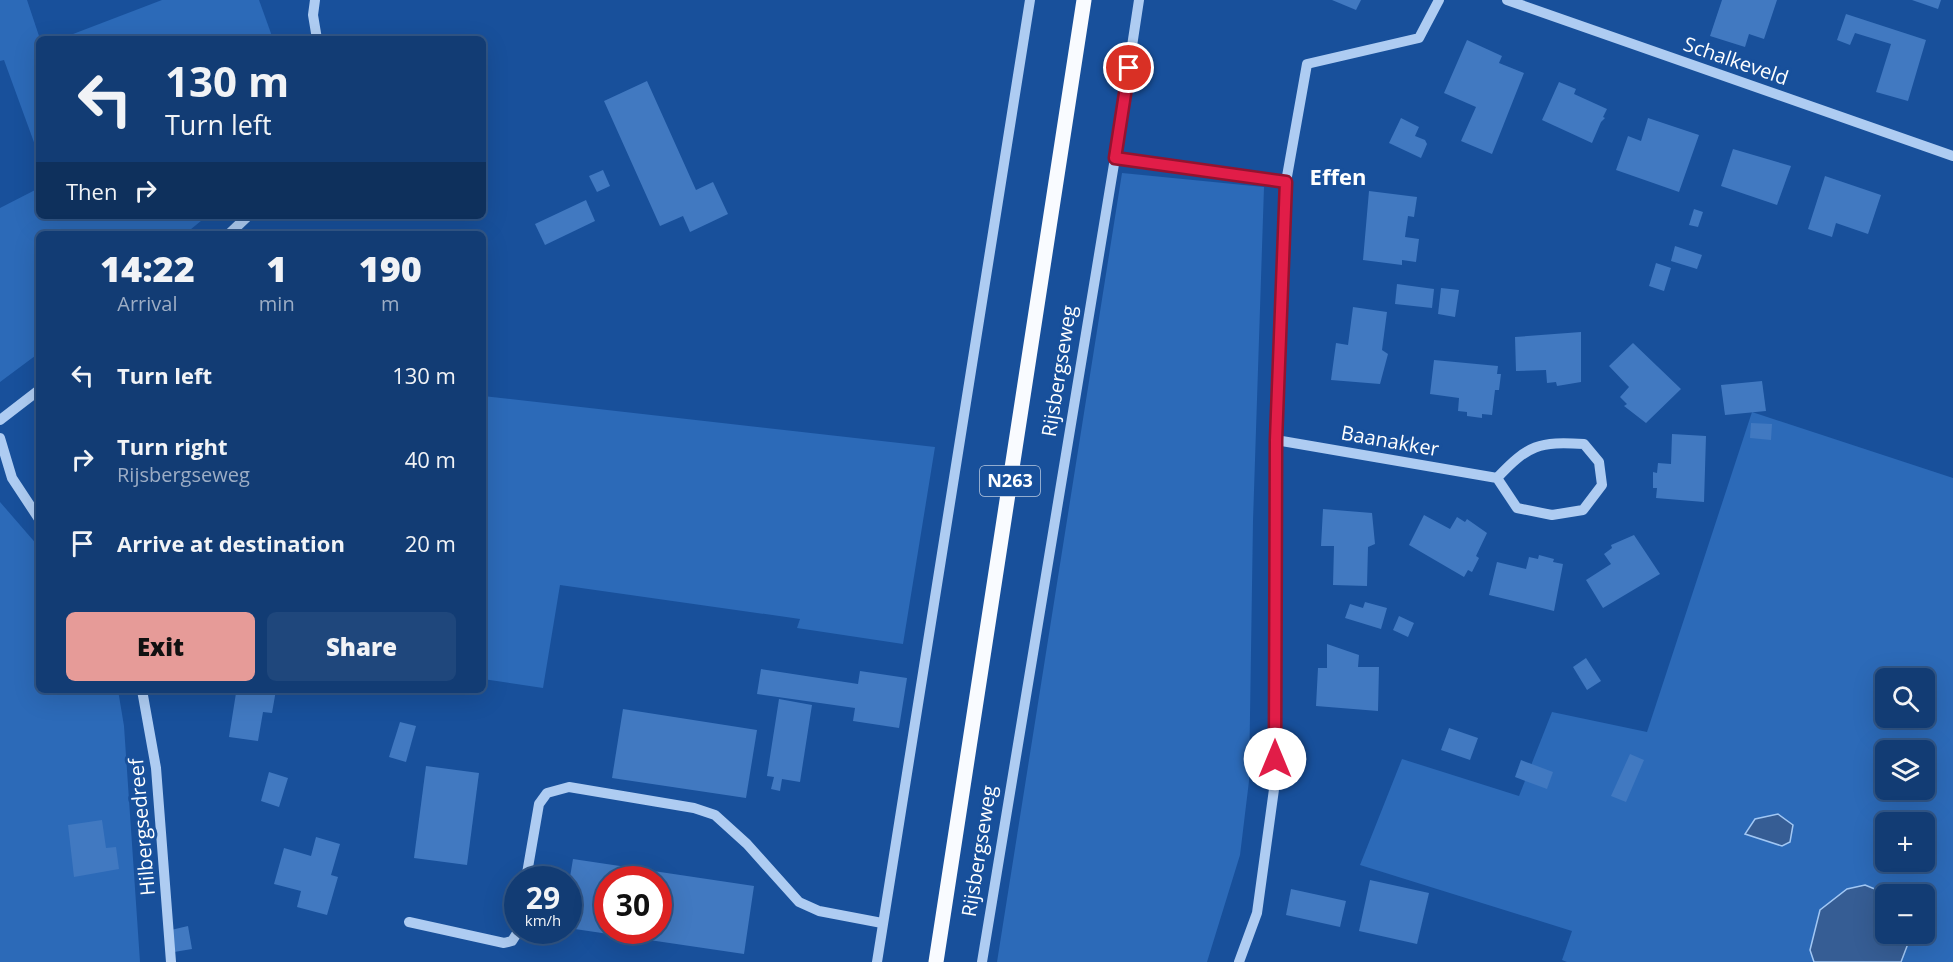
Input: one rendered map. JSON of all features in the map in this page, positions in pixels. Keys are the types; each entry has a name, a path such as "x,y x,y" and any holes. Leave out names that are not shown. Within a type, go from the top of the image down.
{"main road":[{"name":"Rijsbergseweg","path":"936,962 1084,0"}],"street":[{"path":"315,0 317,36"},
{"path":"877,962 1030,0"},
{"name":"Rijsbergseweg","path":"982,962 1139,0"},
{"path":"1239,962 1257,913 1275,782 1276,440 1286,182 1307,64 1419,38 1439,0"},
{"name":"Schalkeveld","path":"1508,0 1951,155"},
{"path":"1951,155 1953,143"},
{"path":"1115,158 1286,182"},
{"path":"232,231 245,219"},
{"path":"0,420 36,392"},
{"path":"0,438 12,478 36,514"},
{"name":"Baanakker","path":"1276,440 1497,478"},
{"path":"1556,442 1584,444 1599,462 1602,485 1583,510 1552,515 1517,508 1497,478 1521,452 1556,442"},
{"name":"Hilbergsedreef","path":"143,693 156,768 171,962"},
{"path":"528,866 539,804 547,794 569,787 694,808 715,815 747,844 799,902 819,911 882,923"},
{"path":"408,922 504,943"}],"shaded area":[{"path":"0,0 27,0 39,36 36,36 36,148 4,60 0,61"},
{"path":"162,0 259,0 272,36 68,36"},
{"path":"1122,173 1264,187 1253,521 1249,781 1240,855 1207,962 997,962"},
{"path":"36,190 36,219 203,219 189,231 36,231 36,355 0,382 0,208"},
{"path":"486,396 935,447 903,644 797,628 800,619 560,585 543,688 486,679"},
{"path":"1752,412 1953,478 1953,962 1901,962 1908,944 1935,944 1935,884 1875,884 1875,889 1865,885 1810,950 1814,962 1567,962 1562,960 1572,931 1360,865 1402,759 1519,796 1552,712 1647,732"},
{"path":"0,502 36,544 36,693 118,693 124,726 140,962 0,962"},
{"path":"1778,814 1793,825 1790,842 1782,846 1745,834 1755,819"},
{"path":"1865,885 1875,889 1875,944 1908,944 1901,962 1814,962 1810,950 1820,910 1847,889"}],"building":[{"path":"1332,0 1361,0 1356,10"},
{"path":"1722,0 1777,0 1764,39 1749,34 1745,47 1710,36"},
{"path":"1912,0 1941,0 1938,9"},
{"path":"1846,14 1926,40 1908,101 1876,92 1891,44 1855,33 1850,45 1837,40"},
{"path":"1467,40 1502,56 1499,63 1524,73 1492,154 1461,141 1476,107 1444,93"},
{"path":"647,81 696,190 713,182 728,214 690,232 683,216 660,226 604,101"},
{"path":"1559,82 1576,89 1574,94 1607,109 1603,117 1605,118 1592,143 1542,120"},
{"path":"1401,118 1419,127 1415,136 1425,140 1427,144 1421,158 1389,143"},
{"path":"1648,118 1699,135 1679,192 1616,170 1628,136 1641,141"},
{"path":"1733,149 1791,166 1777,205 1721,186"},
{"path":"603,170 610,186 597,192 589,176"},
{"path":"1825,176 1881,195 1868,234 1836,223 1832,237 1808,229"},
{"path":"1369,191 1417,197 1414,217 1408,216 1405,237 1419,239 1416,262 1402,260 1402,265 1363,260"},
{"path":"586,200 595,221 545,245 535,224"},
{"path":"1694,209 1703,212 1698,227 1689,225"},
{"path":"1675,246 1702,255 1697,269 1671,261"},
{"path":"1656,263 1671,268 1664,291 1649,286"},
{"path":"1397,284 1434,289 1432,308 1395,304"},
{"path":"1441,288 1459,290 1455,317 1438,314"},
{"path":"1353,307 1387,312 1382,350 1388,354 1380,384 1331,380 1336,343 1348,345"},
{"path":"1581,332 1581,382 1557,386 1556,382 1547,383 1546,370 1516,371 1515,337"},
{"path":"1633,343 1681,389 1646,423 1624,406 1627,404 1620,397 1629,387 1609,366"},
{"path":"1434,360 1498,366 1497,374 1501,374 1499,390 1495,390 1492,415 1482,414 1482,418 1467,416 1467,412 1458,411 1459,398 1430,394"},
{"path":"1762,381 1766,411 1725,415 1721,385"},
{"path":"1751,423 1772,424 1771,440 1750,438"},
{"path":"1672,434 1706,436 1704,502 1656,498 1657,488 1653,488 1653,472 1657,473 1658,463 1671,464"},
{"path":"1323,509 1372,513 1375,544 1368,547 1367,586 1333,585 1334,546 1321,546"},
{"path":"1424,515 1450,529 1457,517 1465,522 1467,519 1487,533 1476,556 1479,558 1472,572 1468,570 1464,577 1409,545"},
{"path":"1634,535 1660,574 1603,608 1586,580 1611,564 1604,554 1612,548 1611,545"},
{"path":"1539,555 1563,564 1554,611 1489,595 1497,562 1526,569 1529,557 1538,559"},
{"path":"1365,602 1387,608 1381,629 1345,618 1350,604 1363,608"},
{"path":"1399,616 1414,623 1408,637 1393,630"},
{"path":"1327,644 1359,655 1358,667 1379,667 1378,711 1316,706 1318,668 1327,668"},
{"path":"1586,658 1601,681 1587,690 1573,667"},
{"path":"761,669 858,684 860,671 907,678 899,728 853,721 855,708 757,694"},
{"path":"236,693 275,693 272,713 263,712 258,741 229,737"},
{"path":"779,699 812,705 800,782 782,779 780,791 771,789 774,777 767,776"},
{"path":"623,709 757,730 746,798 612,778"},
{"path":"400,722 416,726 406,762 389,757"},
{"path":"1449,728 1478,738 1470,760 1441,750"},
{"path":"1630,754 1644,760 1626,802 1611,796"},
{"path":"1521,760 1553,772 1547,789 1515,777"},
{"path":"426,766 479,773 467,865 414,858"},
{"path":"269,772 288,778 279,807 261,801"},
{"path":"102,820 106,848 116,847 119,869 74,877 68,825"},
{"path":"316,837 340,844 331,875 338,877 327,915 297,907 301,891 274,884 284,848 311,856"},
{"path":"573,859 620,866 594,866 594,932 582,930 582,866 572,866"},
{"path":"672,874 754,886 744,954 672,943"},
{"path":"1370,880 1429,893 1417,944 1359,931"},
{"path":"1291,889 1346,901 1340,927 1286,915"},
{"path":"188,926 192,949 174,952 171,930"}],"district":[{"name":"Effen","path":"1338,177"}],"route":[{"path":"1129,68 1115,158 1286,182 1276,440 1275,759"}]}
